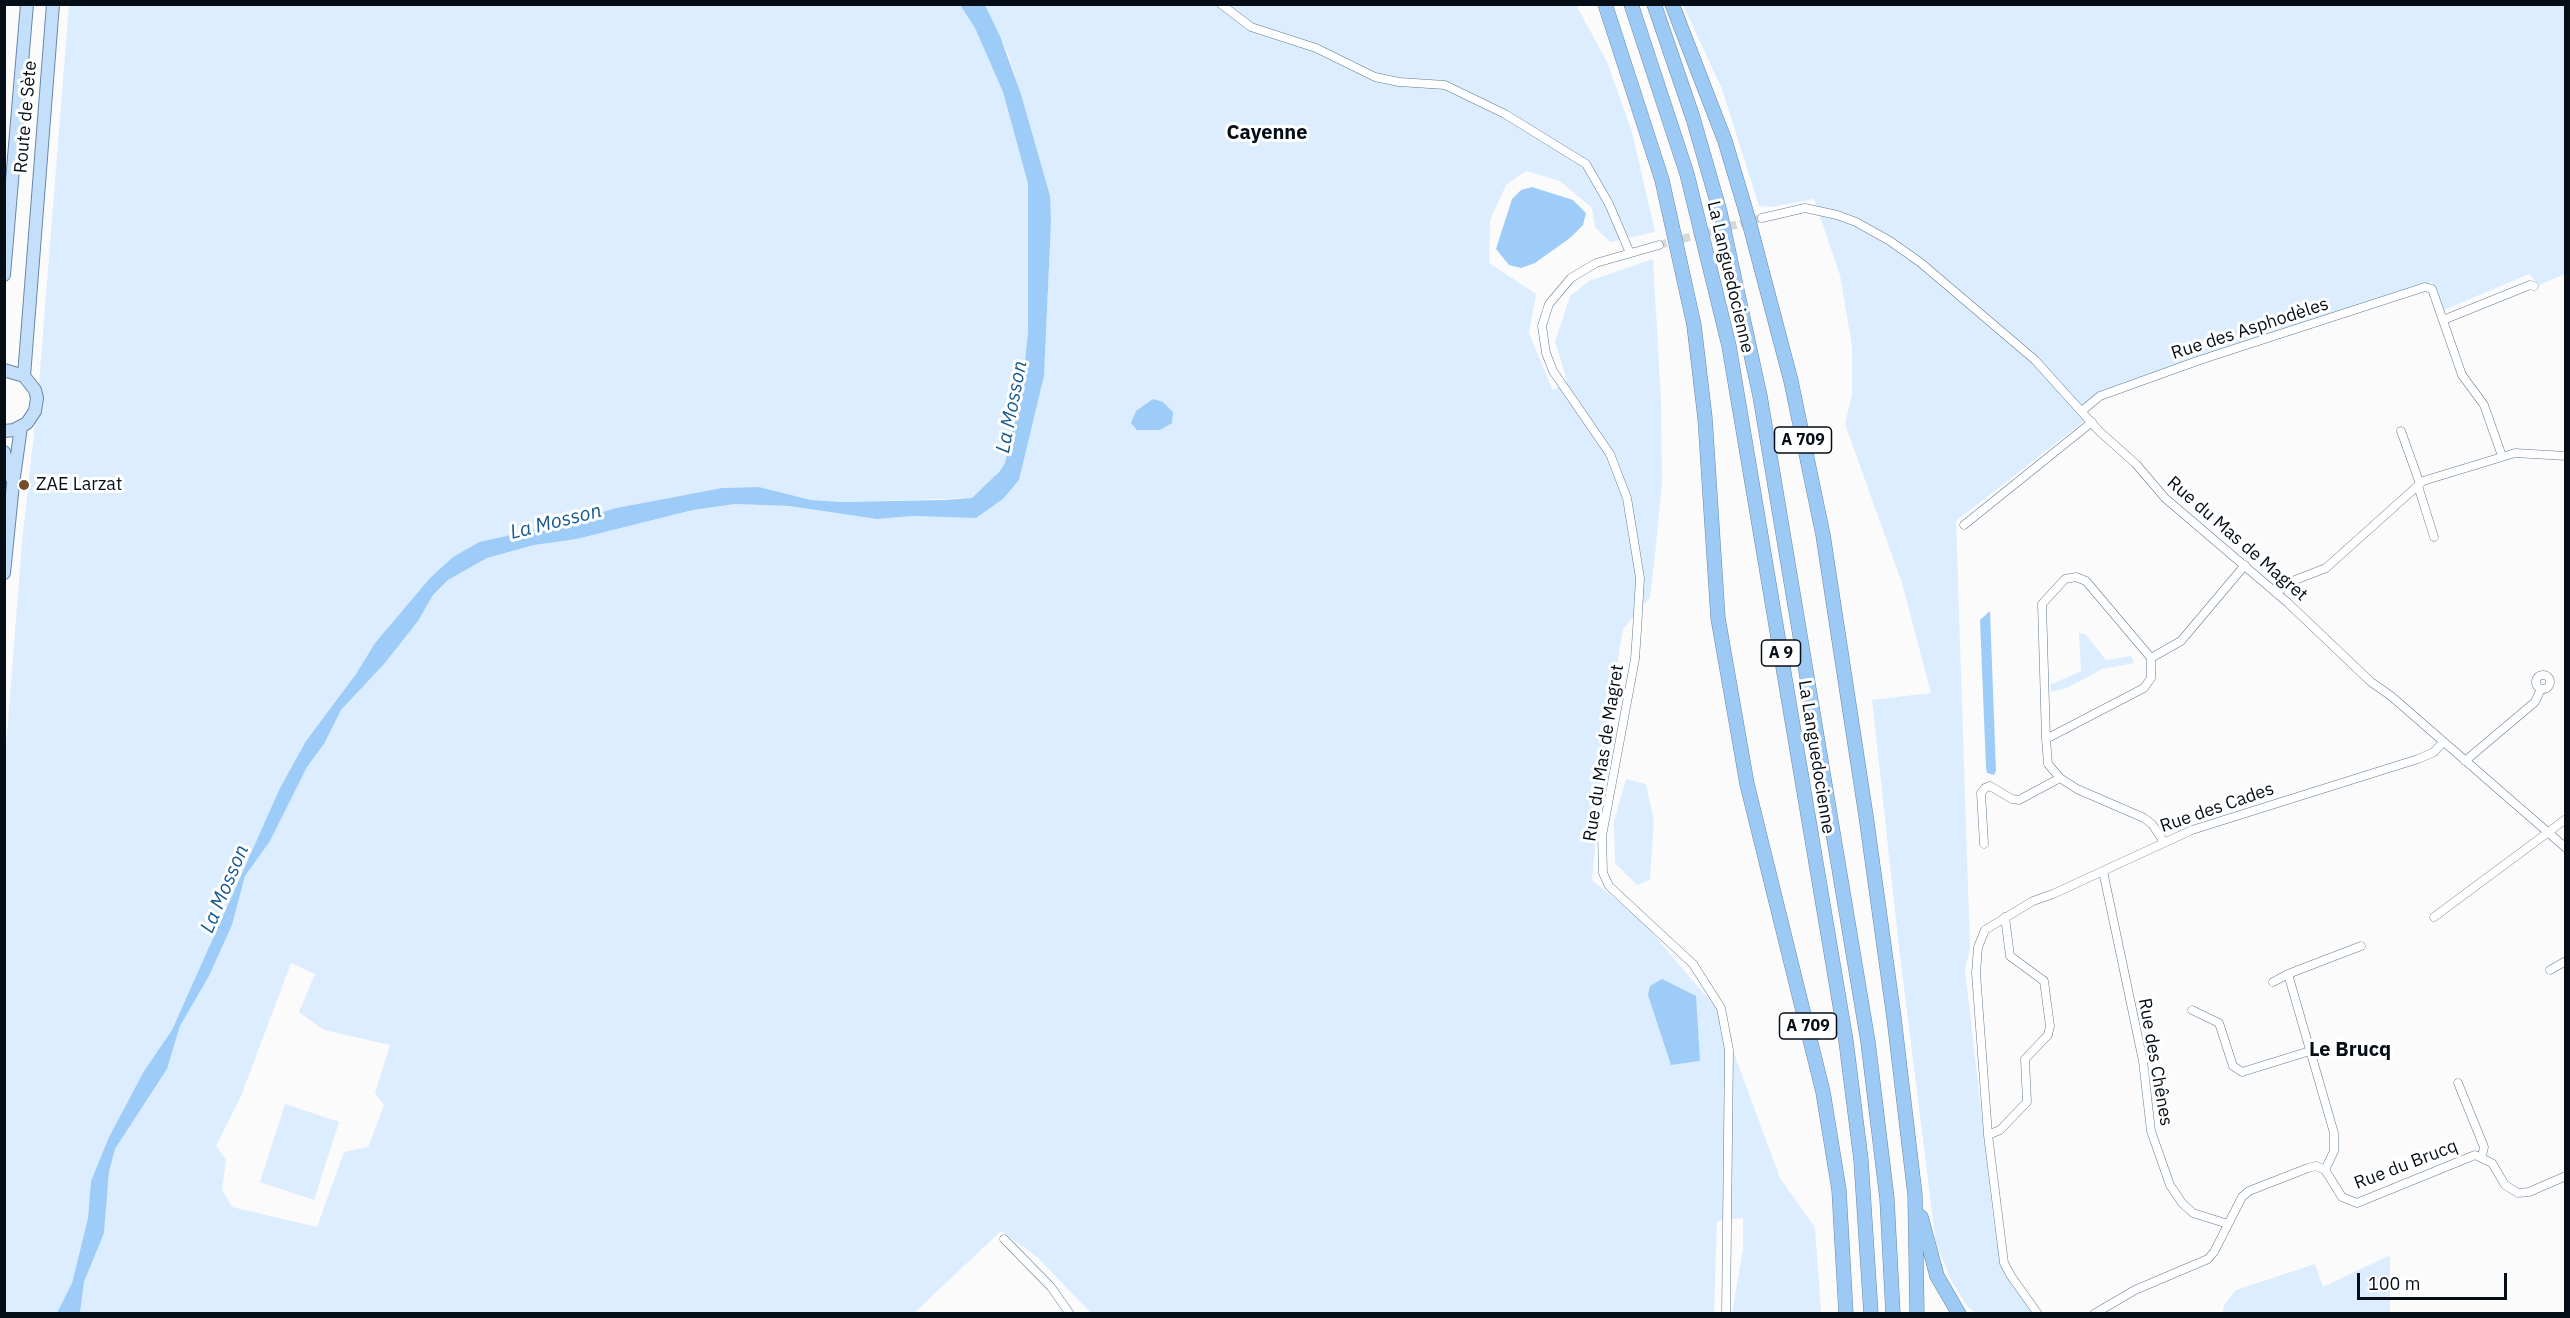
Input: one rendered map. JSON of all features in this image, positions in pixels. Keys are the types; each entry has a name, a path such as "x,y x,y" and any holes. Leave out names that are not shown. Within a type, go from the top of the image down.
{"highway":[{"name":"A 709","path":"1605,4 1659,169 1694,325 1706,418 1718,618 1747,784 1825,1100 1839,1190 1846,1314"},
{"name":"La Languedocienne","path":"1631,4 1687,174 1729,346 1846,1041 1862,1171 1871,1314"},
{"name":"La Languedocienne","path":"1654,4 1693,118 1714,189 1753,357 1868,1042 1885,1179 1893,1314"},
{"name":"A 709","path":"1672,4 1725,141 1791,381 1822,535 1866,816 1915,1195 1917,1314"},
{"path":"1915,1195 1935,1270 1959,1314"}],"main road":[{"name":"Route de Sète","path":"4,275 27,4"},
{"name":"Route de Sète","path":"4,573 21,427 32,417 36,405 35,390 24,376 53,4"},
{"path":"4,370 24,376"},
{"path":"4,431 21,427"},
{"name":"Route de Sète","path":"4,452 13,484"}],"street":[{"path":"1221,4 1251,27 1316,48 1375,77 1399,82 1445,85 1505,114 1586,164 1609,204 1630,253"},
{"name":"Rue du Mas de Magret","path":"1762,218 1805,208 1856,222 1921,263 2035,360 2092,422 2136,464 2165,498 2245,565 2371,682 2391,696 2565,848"},
{"name":"Rue du Mas de Magret","path":"1659,245 1596,263 1571,278 1549,304 1542,326 1546,353 1553,371 1610,454 1627,498 1640,578 1637,630 1635,659 1602,836 1603,873 1609,886 1693,964 1721,1008 1729,1050 1730,1085 1726,1314"},
{"path":"2502,456 2484,405 2462,375 2443,320 2530,285 2534,286"},
{"name":"Rue des Asphodèles","path":"2083,410 2100,396 2200,360 2425,287 2432,289 2443,320"},
{"path":"1964,525 2092,422"},
{"path":"2401,431 2434,537"},
{"path":"2276,593 2290,582 2326,568 2419,485 2515,453 2565,456"},
{"path":"2151,658 2181,641 2245,565"},
{"path":"2046,739 2144,688 2151,678 2151,658 2086,581 2076,577 2065,579 2042,604 2046,739 2048,764 2060,778 2078,789 2144,818 2152,824 2164,842"},
{"path":"2465,761 2535,702 2541,689"},
{"name":"Rue des Cades","path":"2005,916 2164,842 2215,822 2418,759 2434,752 2443,742"},
{"path":"1984,844 1981,793 1985,788 1990,786 2019,800 2060,778"},
{"path":"2434,917 2489,873 2565,819"},
{"name":"Rue des Chênes","path":"2103,871 2143,1061 2151,1131 2170,1185 2182,1203 2193,1212 2228,1224"},
{"path":"1988,1135 2000,1130 2027,1102 2025,1059 2048,1035 2050,1026 2044,981 2011,959 2007,944 2005,916"},
{"path":"2005,916 1985,930 1976,960 1988,1135 2004,1263 2038,1314"},
{"path":"2273,982 2361,946"},
{"path":"2550,970 2565,961"},
{"path":"2288,974 2334,1133 2334,1151 2325,1170"},
{"path":"2192,1010 2219,1023 2234,1066 2242,1072 2310,1051"},
{"path":"2458,1083 2484,1147 2482,1156"},
{"name":"Rue du Brucq","path":"2094,1314 2135,1290 2208,1259 2214,1252 2236,1206 2249,1191 2308,1168 2316,1167 2325,1170 2342,1197 2357,1203 2469,1157 2482,1156 2492,1163 2505,1185 2518,1194 2529,1192 2565,1176"},
{"path":"1004,1239 1051,1287 1068,1313"}],"shaded area":[{"path":"69,5 960,5 975,28 1003,92 1028,184 1028,332 1023,380 1005,463 988,486 972,498 842,502 811,500 759,487 722,488 616,508 565,523 479,542 453,557 430,578 375,643 356,674 306,741 280,788 172,1030 144,1071 109,1137 91,1181 88,1218 72,1283 57,1313 5,1314 5,760 22,543 38,396"},
{"path":"985,5 1576,5 1607,62 1632,132 1655,232 1610,242 1595,227 1592,208 1560,181 1526,171 1506,185 1490,220 1489,263 1536,294 1529,333 1553,391 1567,380 1555,342 1570,296 1589,281 1653,259 1661,401 1662,482 1656,546 1650,597 1623,629 1602,773 1592,880 1642,921 1718,1010 1780,1178 1815,1228 1821,1313 1732,1313 1743,1249 1743,1218 1717,1221 1714,1313 1091,1313 1037,1257 1001,1231 914,1313 80,1314 84,1282 104,1233 109,1172 115,1149 167,1069 180,1026 209,976 232,925 245,876 270,841 307,767 324,744 341,710 385,663 418,621 433,595 448,580 487,558 534,545 577,539 693,510 735,504 789,506 877,519 913,516 976,518 1003,499 1019,480 1044,376 1051,222 1020,91 1009,56","holes":["291,963 315,974 299,1012 324,1030 390,1045 375,1093 384,1105 368,1147 344,1152 317,1227 232,1207 222,1190 226,1160 216,1146 241,1096"]},
{"path":"1683,5 2565,5 2565,274 2539,285 2529,274 2444,310 2432,282 2223,348 2094,396 2083,422 1956,521 1970,948 1965,969 1994,1224 2003,1269 2033,1313 1976,1313 1967,1306 1951,1280 1936,1244 1899,947 1872,700 1931,693 1902,583 1845,424 1852,395 1852,346 1840,275 1814,199 1772,207 1759,206 1722,89"},
{"path":"2079,633 2085,634 2106,660 2131,656 2134,663 2102,669 2067,688 2051,692 2050,685 2081,671"},
{"path":"1626,779 1646,784 1654,821 1650,880 1637,885 1615,863 1614,822"},
{"path":"285,1104 339,1122 314,1200 260,1182"},
{"path":"2390,1255 2390,1313 2223,1313 2224,1305 2236,1290 2315,1264 2323,1287"}],"water":[{"path":"960,5 985,5 1000,36 1020,91 1050,196 1051,222 1044,376 1019,480 1003,499 976,518 913,516 877,519 789,506 735,504 693,510 577,539 534,545 487,558 448,580 433,595 418,621 385,663 341,710 324,744 307,767 270,841 245,876 232,925 209,976 180,1026 167,1069 115,1149 109,1172 104,1233 84,1282 80,1313 57,1313 72,1283 88,1218 91,1181 109,1137 144,1071 172,1030 280,788 306,741 356,674 375,643 430,578 453,557 479,542 565,523 616,508 722,488 759,487 811,500 842,502 943,500 972,498 999,472 1005,463 1023,380 1028,332 1028,184 1003,92 975,28"},
{"path":"1532,187 1573,200 1586,213 1583,225 1570,238 1535,263 1521,268 1509,265 1496,249 1512,199 1521,190"},
{"path":"1153,399 1163,402 1173,412 1172,423 1160,430 1137,430 1131,423 1136,411"},
{"path":"1990,611 1996,771 1994,775 1987,773 1986,768 1980,620"},
{"path":"1662,979 1696,996 1700,1061 1671,1065 1648,995 1650,986"}],"tunnel":[{"path":"1659,245 1762,218"}],"place":[{"name":"ZAE Larzat","path":"24,485"}],"district":[{"name":"Cayenne","path":"1267,133"},
{"name":"Le Brucq","path":"2350,1050"}],"water label":[{"name":"La Mosson","path":"1012,407"},
{"name":"La Mosson","path":"556,522"},
{"name":"La Mosson","path":"225,889"}]}
